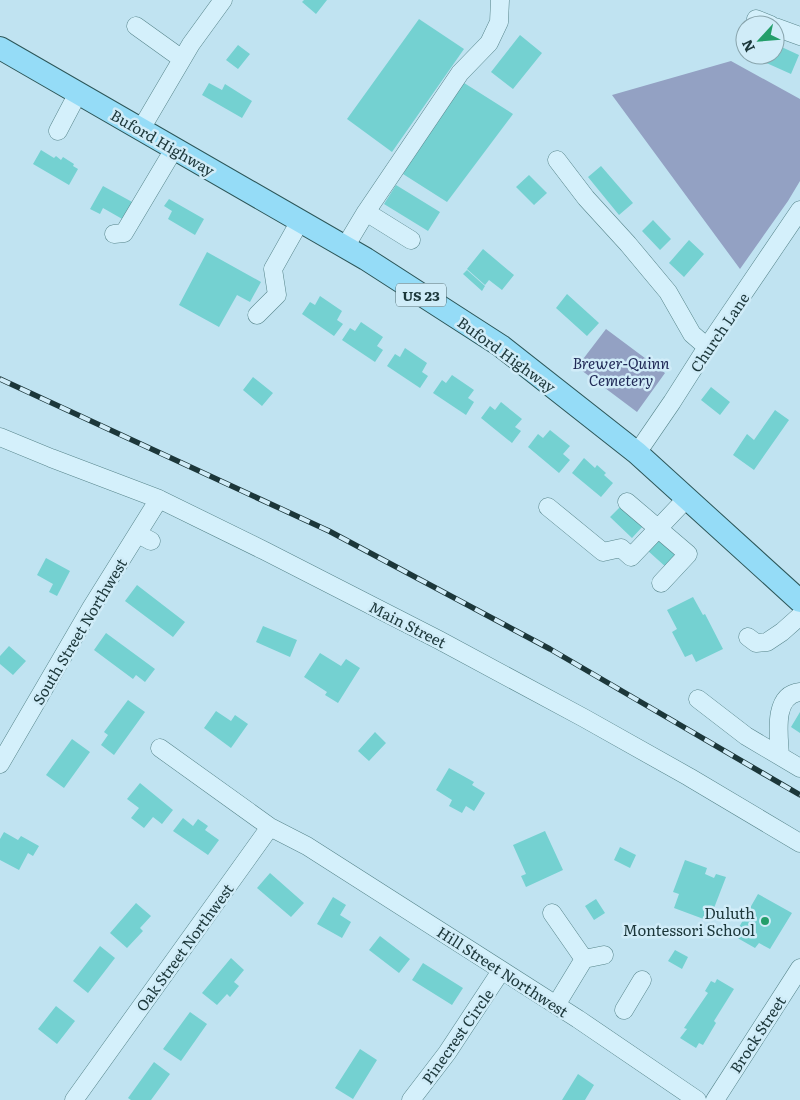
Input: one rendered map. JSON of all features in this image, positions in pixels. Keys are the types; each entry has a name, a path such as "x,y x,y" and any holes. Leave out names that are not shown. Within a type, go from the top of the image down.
{"main road":[{"name":"Buford Highway","path":"0,48 366,259 501,346 637,453 800,601"}],"street":[{"path":"141,129 182,59 223,0"},
{"path":"344,247 460,73 489,43 499,22 500,0"},
{"path":"142,31 182,59"},
{"path":"785,31 800,36"},
{"path":"58,131 78,93"},
{"path":"114,234 124,233 174,149"},
{"path":"557,160 586,198 668,292 692,334 707,347"},
{"name":"Church Lane","path":"637,453 800,210"},
{"path":"366,212 411,240"},
{"path":"257,315 276,295 274,269 300,221"},
{"name":"Main Street","path":"0,437 159,500 265,550 584,718 690,777 800,843"},
{"path":"548,507 603,552 621,548 631,557 686,498"},
{"name":"South Street Northwest","path":"0,764 91,608 144,537 159,500"},
{"path":"627,502 688,554 661,583"},
{"path":"748,637 756,643 767,642 800,616"},
{"path":"780,756 780,709 785,699 800,692"},
{"path":"698,699 746,736 800,768"},
{"path":"160,748 270,827"},
{"name":"Hill Street Northwest","path":"270,827 308,846 556,1005 697,1100"},
{"name":"Oak Street Northwest","path":"74,1100 270,827"},
{"path":"552,914 584,958"},
{"path":"584,958 604,956"},
{"path":"556,1005 584,958"},
{"name":"Brock Street","path":"715,1100 800,968"},
{"name":"Pinecrest Circle","path":"411,1100 447,1053 501,970"},
{"path":"624,1010 642,980"}],"green space":[{"path":"731,61 735,65 738,65 800,99 800,181 740,269 612,95"},
{"name":"Brewer-Quinn Cemetery","path":"606,329 665,373 637,412 577,367"}],"building":[{"path":"304,0 327,0 316,14 302,2"},
{"path":"419,19 464,49 392,152 347,119"},
{"path":"520,35 542,53 513,89 491,72"},
{"path":"238,45 250,54 238,69 226,60"},
{"path":"785,49 799,55 791,74 771,65 785,65"},
{"path":"461,81 513,114 447,202 403,174"},
{"path":"209,83 222,90 225,84 252,101 242,118 202,95"},
{"path":"41,150 54,158 56,156 61,160 63,157 78,169 69,185 33,164"},
{"path":"601,166 633,203 619,215 588,177"},
{"path":"529,175 547,193 534,205 516,187"},
{"path":"396,185 440,212 428,231 384,204"},
{"path":"103,186 134,203 124,220 103,208 100,214 90,209"},
{"path":"169,199 204,219 195,235 168,219 172,211 164,206"},
{"path":"653,220 671,239 660,250 642,231"},
{"path":"689,240 704,254 684,277 669,263"},
{"path":"483,249 514,275 502,290 489,280 485,285 467,269"},
{"path":"207,252 261,282 250,302 237,295 219,327 179,305"},
{"path":"467,270 485,286 482,291 463,274"},
{"path":"567,294 599,323 587,336 556,308"},
{"path":"320,296 342,311 337,320 343,324 334,336 302,314 310,302 315,305"},
{"path":"361,322 383,337 377,346 383,350 375,362 342,340 350,328 355,331"},
{"path":"405,348 427,363 422,372 428,376 420,388 387,366 395,354 400,357"},
{"path":"452,375 474,390 468,398 474,402 466,415 433,393 442,380 446,383"},
{"path":"253,377 273,393 262,406 243,390"},
{"path":"711,387 730,402 720,415 701,400"},
{"path":"501,402 522,419 515,427 521,431 512,443 481,418 490,406 495,410"},
{"path":"775,410 789,420 754,470 733,455 747,434 754,440"},
{"path":"550,430 570,446 563,454 570,460 559,473 528,447 538,434 543,438"},
{"path":"584,458 595,468 597,465 613,483 601,497 572,473"},
{"path":"623,504 644,525 632,538 610,517"},
{"path":"659,536 679,554 667,568 647,550"},
{"path":"46,558 70,571 57,596 49,592 53,584 37,575"},
{"path":"137,585 185,622 173,637 125,601"},
{"path":"693,597 703,615 705,614 723,649 696,662 692,654 685,657 672,632 677,629 667,610"},
{"path":"263,626 297,640 290,657 256,642"},
{"path":"106,633 155,669 145,682 136,675 133,679 94,650"},
{"path":"9,646 26,661 13,675 0,664 0,656"},
{"path":"320,653 341,666 346,659 360,668 338,703 325,695 327,692 304,677"},
{"path":"128,700 145,712 114,755 101,745 108,735 104,732"},
{"path":"216,711 231,721 235,715 248,724 231,748 204,728"},
{"path":"800,712 800,733 791,727"},
{"path":"375,732 386,743 369,761 358,751"},
{"path":"72,739 90,752 64,788 46,775"},
{"path":"449,768 474,782 472,785 485,793 474,811 466,806 462,813 449,806 452,800 436,790"},
{"path":"140,783 173,810 162,824 153,817 144,828 131,818 139,808 127,799"},
{"path":"183,818 193,826 198,819 208,826 205,830 219,840 208,855 173,831"},
{"path":"545,831 563,870 526,887 521,876 526,874 513,845"},
{"path":"4,832 18,840 21,836 39,846 33,856 28,853 19,870 0,860 0,839"},
{"path":"620,847 636,855 630,868 614,860"},
{"path":"685,860 707,868 705,874 714,878 716,874 726,877 709,921 674,908 679,894 673,892"},
{"path":"270,873 304,903 291,917 257,888"},
{"name":"Duluth Montessori School","path":"758,894 792,913 770,949 759,943 755,948 734,936"},
{"path":"333,897 346,905 340,915 351,922 342,938 317,924"},
{"path":"596,899 605,913 594,920 585,906"},
{"path":"136,903 151,916 140,928 143,931 127,948 110,933"},
{"path":"380,936 410,959 399,973 369,950"},
{"path":"100,946 115,958 88,993 73,981"},
{"path":"675,950 688,957 682,969 668,961"},
{"path":"231,958 244,970 234,982 239,986 230,997 227,994 217,1005 202,993"},
{"path":"423,963 463,988 452,1005 412,980"},
{"name":"Duluth Montessori School","path":"717,979 734,989 714,1021 716,1023 703,1045 699,1043 696,1048 680,1038 687,1029 684,1028 708,993 705,991 711,981 715,983"},
{"path":"56,1006 75,1021 57,1044 38,1029"},
{"path":"190,1012 207,1024 181,1061 163,1049"},
{"path":"360,1049 377,1060 353,1099 335,1088"},
{"path":"154,1062 170,1074 151,1100 131,1100 128,1098"},
{"path":"578,1074 594,1085 585,1100 562,1100"}],"railway":[{"path":"0,379 329,531 550,649 800,795"}],"place":[{"name":"Duluth Montessori School","path":"765,921"}]}
